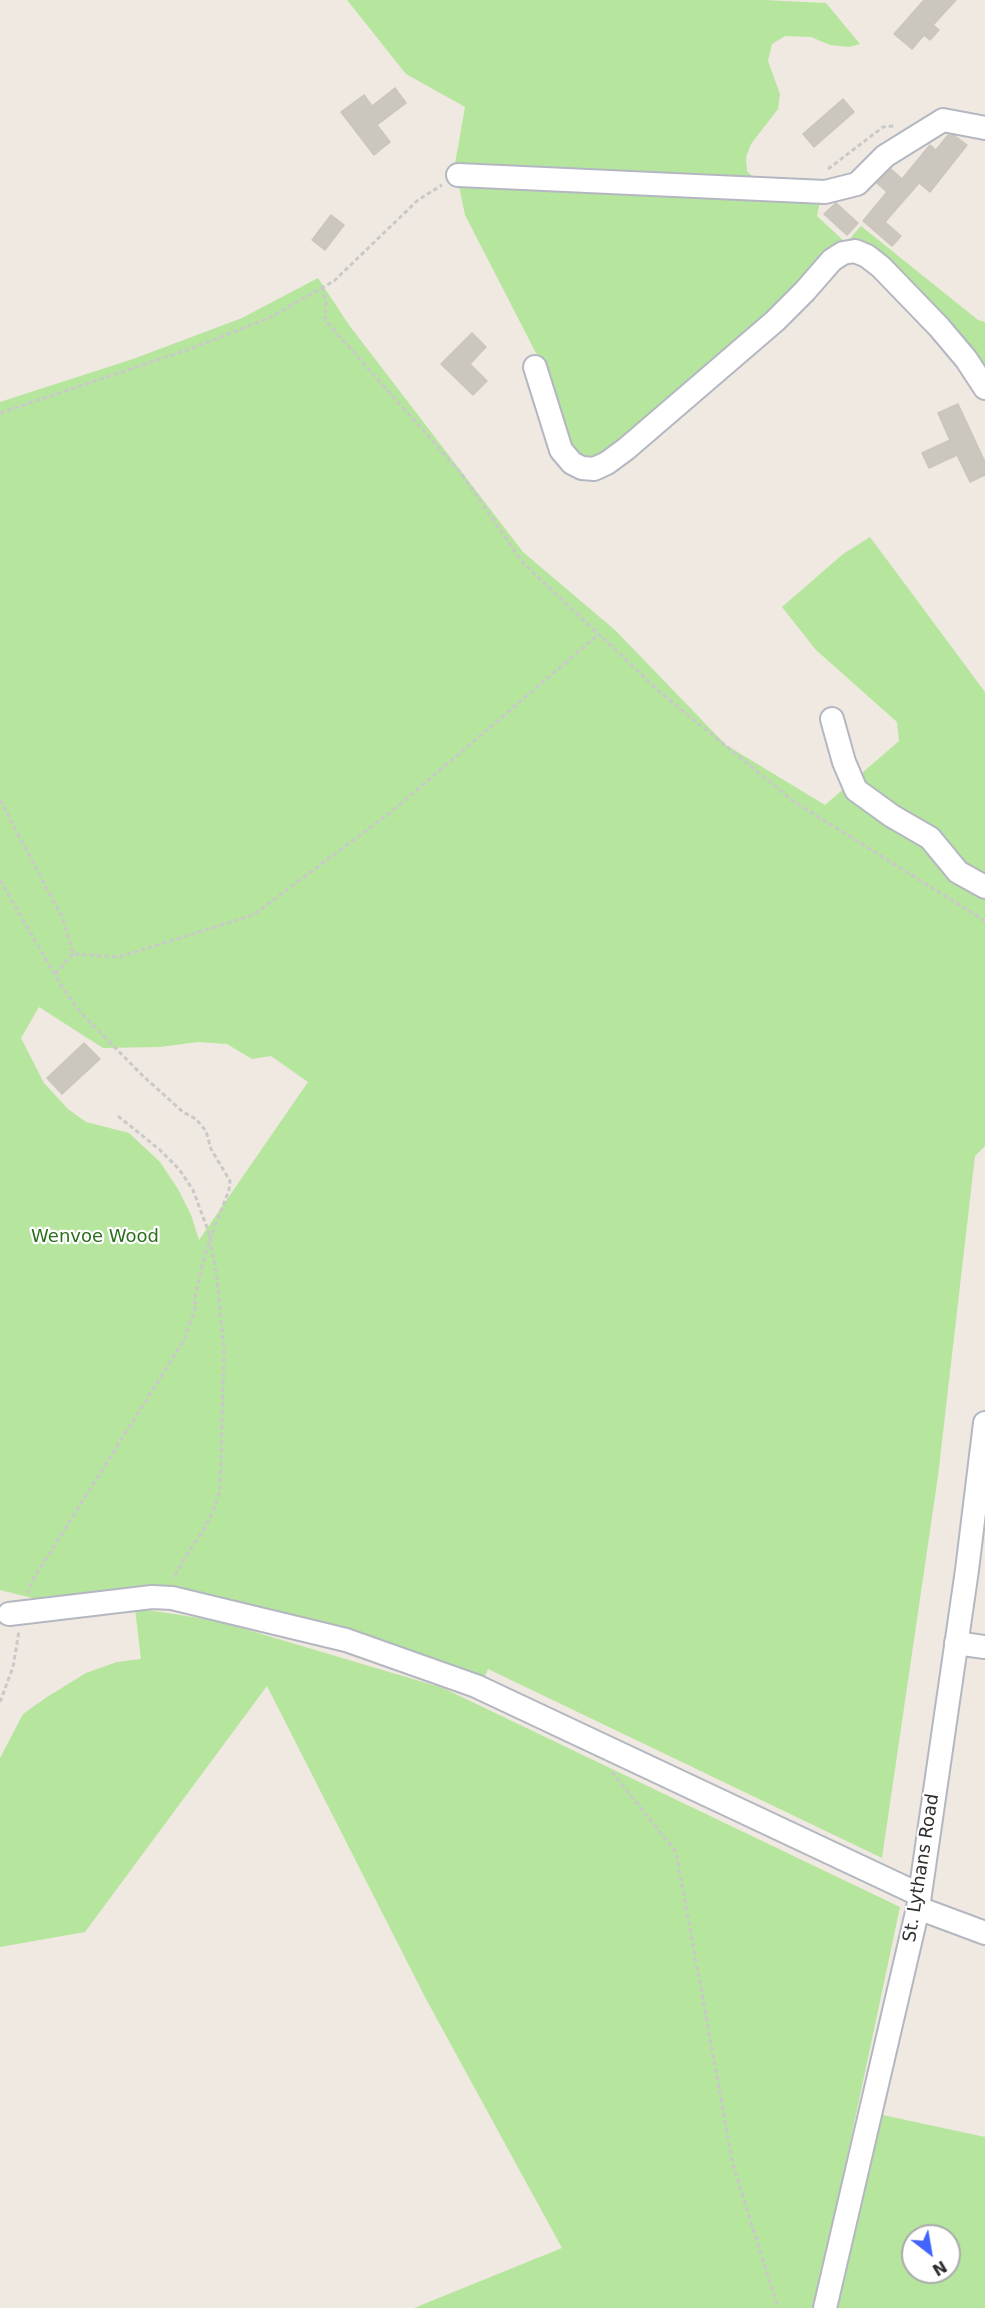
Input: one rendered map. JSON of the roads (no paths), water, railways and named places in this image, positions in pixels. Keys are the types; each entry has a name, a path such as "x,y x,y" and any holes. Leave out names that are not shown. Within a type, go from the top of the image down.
{"street":[{"path":"458,175 825,192 856,184 885,156 943,120 985,128"},
{"path":"535,367 561,450 572,463 582,468 594,469 607,463 626,449 775,321 806,291 832,260 843,253 855,251 867,256 881,267 939,327 966,359 985,388"},
{"path":"832,719 844,762 856,790 892,816 930,838 958,872 985,887"},
{"name":"St. Lythans Road","path":"825,2308 918,1901 956,1643 985,1423"},
{"path":"13,1616 152,1597 172,1598 346,1640 476,1686 985,1933"},
{"path":"956,1643 985,1647"}],"park label":[{"name":"Wenvoe Wood","path":"95,1237"}]}
